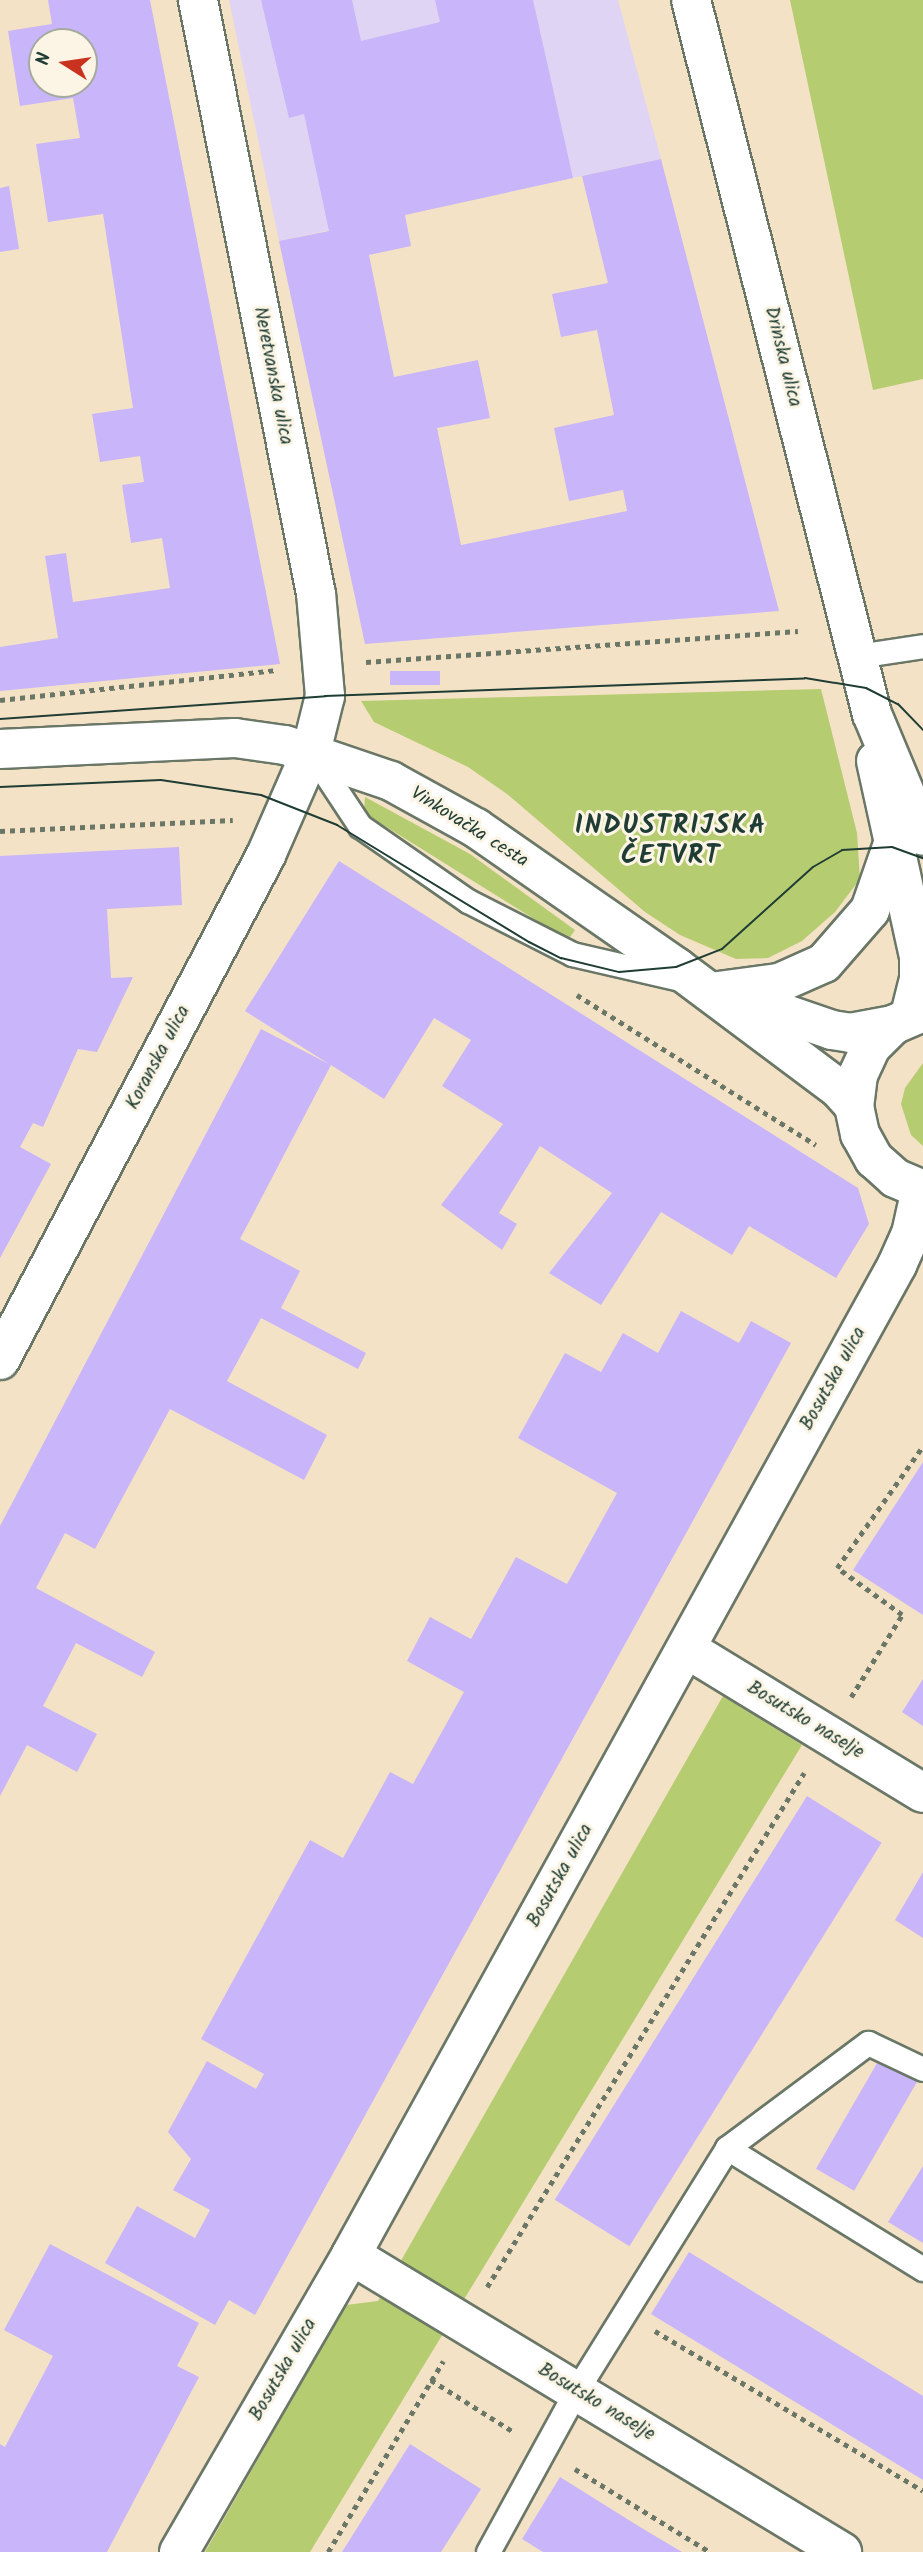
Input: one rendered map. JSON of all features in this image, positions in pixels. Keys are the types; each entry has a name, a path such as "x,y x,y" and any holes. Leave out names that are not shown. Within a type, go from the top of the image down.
{"street":[{"name":"Neretvanska ulica","path":"198,0 316,594 325,665 325,696 311,752"},
{"name":"Drinska ulica","path":"691,0 872,714 881,798 908,841 919,957 919,979 909,1018"},
{"name":"Vinkovačka cesta","path":"0,749 200,737 259,740 311,752 434,802 709,987 838,1088 853,1106"},
{"name":"Koranska ulica","path":"0,1360 280,826 311,752"},
{"path":"709,987 779,983 824,962 870,910 908,841"},
{"name":"Vinkovačka cesta","path":"709,987 832,1030 850,1033 909,1018"},
{"path":"909,1018 871,1047 858,1075 853,1106 860,1134 874,1158 895,1178 922,1190"},
{"name":"Bosutska ulica","path":"179,2552 351,2255 897,1265 911,1234 922,1190"},
{"name":"Bosutsko naselje","path":"687,1649 923,1793"},
{"name":"Bosutsko naselje","path":"351,2255 842,2552"}],"lane":[{"path":"858,656 923,646"},
{"path":"311,752 360,826 468,901 572,954 709,987"},
{"path":"488,2552 576,2391 727,2148 869,2043 923,2069"},
{"path":"727,2148 923,2269"}],"path":[{"path":"0,700 325,665 798,631"},
{"path":"0,831 220,820 280,826"},
{"path":"571,991 827,1151"},
{"path":"328,2552 465,2324 902,1615 837,1569 923,1446"},
{"path":"624,2313 923,2491"}],"shaded area":[{"path":"229,0 618,0 661,159 279,241"}],"green space":[{"path":"790,0 923,0 923,379 873,390"},
{"path":"821,689 857,833 860,879 835,912 802,941 768,958 736,959 680,935 645,912 507,794 468,767 374,722 361,701"},
{"path":"365,797 470,854 575,930 568,940 372,818 364,811"},
{"path":"923,1063 923,1146 911,1135 901,1104 905,1088"},
{"path":"723,1696 802,1745 310,2552 205,2552 346,2305 378,2301"}],"building":[{"path":"48,0 150,0 280,664 0,691 0,647 58,638 45,556 66,553 73,602 170,588 162,538 131,543 122,485 144,482 140,456 100,462 92,414 133,408 103,214 48,222 36,144 80,138 73,98 20,106 8,31 52,24"},
{"path":"261,0 352,0 361,41 440,22 435,0 533,0 573,178 405,215 411,246 369,255 394,377 478,360 490,418 437,428 461,545 627,511 623,490 569,501 554,428 614,415 597,330 561,337 552,294 608,283 582,176 661,159 779,611 365,644 279,241 329,231 304,114 289,118"},
{"path":"9,186 19,249 0,252 0,188"},
{"path":"390,671 440,671 440,685 390,685"},
{"path":"179,847 182,905 107,909 111,978 133,977 97,1052 78,1049 43,1127 33,1123 20,1147 51,1164 0,1258 0,856"},
{"path":"339,861 858,1188 869,1224 836,1278 749,1226 732,1255 661,1212 601,1305 549,1273 612,1193 540,1146 499,1213 517,1224 502,1250 441,1205 503,1124 442,1086 471,1040 434,1018 384,1099 331,1065 240,1239 300,1271 281,1308 366,1353 358,1369 261,1318 227,1381 327,1435 304,1480 170,1409 95,1549 65,1533 36,1588 155,1652 142,1677 76,1643 43,1706 97,1734 77,1772 27,1745 0,1796 0,1526 261,1029 329,1064 245,1011"},
{"path":"681,1311 739,1343 751,1321 791,1343 255,2315 229,2300 215,2325 105,2263 137,2206 195,2238 210,2210 173,2190 191,2159 168,2132 207,2061 256,2089 264,2074 201,2039 310,1840 343,1858 390,1772 413,1784 464,1692 407,1661 430,1617 471,1639 516,1557 567,1584 617,1493 518,1438 565,1353 601,1372 623,1333 658,1353"},
{"path":"923,1462 923,1615 853,1570"},
{"path":"923,1679 923,1726 902,1712"},
{"path":"807,1796 882,1843 629,2246 555,2200"},
{"path":"923,1872 923,1938 895,1920"},
{"path":"880,2058 918,2080 854,2191 816,2169"},
{"path":"923,2166 923,2243 888,2222"},
{"path":"50,2244 199,2323 177,2366 199,2377 107,2552 0,2552 0,2444 5,2447 53,2356 4,2330"},
{"path":"689,2252 923,2396 923,2480 651,2314"},
{"path":"410,2444 481,2489 441,2552 342,2552"},
{"path":"560,2477 682,2552 543,2552 522,2539"}],"tram line":[{"path":"0,719 325,696 805,678 866,688 898,704 923,730"},
{"path":"0,787 161,780 261,795 337,825 529,942 561,958 619,972 676,967 722,949 813,867 842,850 892,847 923,858"}],"district":[{"name":"INDUSTRIJSKA ČETVRT","path":"671,842"}]}
